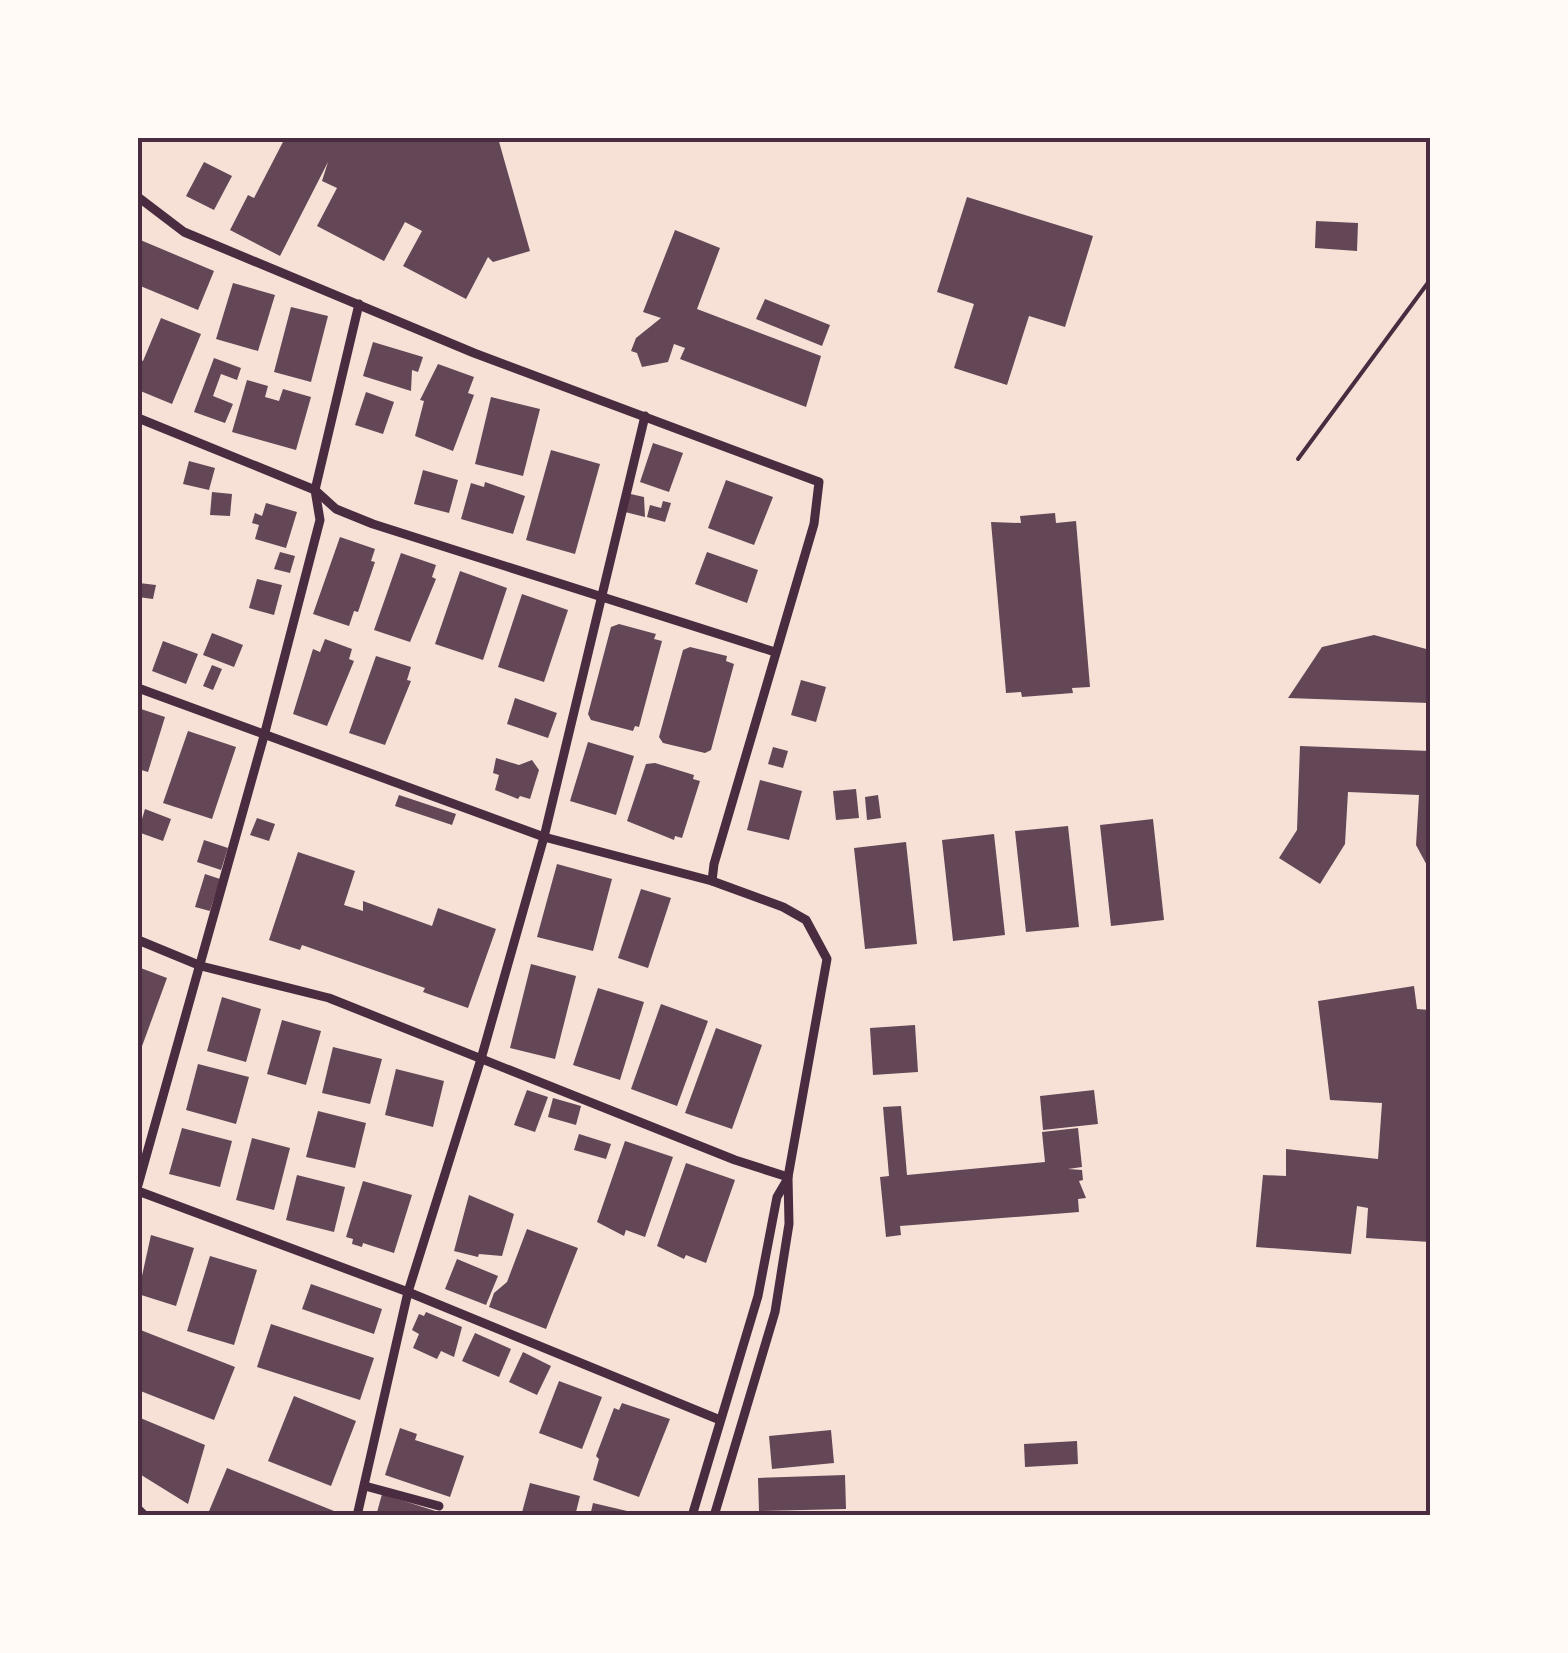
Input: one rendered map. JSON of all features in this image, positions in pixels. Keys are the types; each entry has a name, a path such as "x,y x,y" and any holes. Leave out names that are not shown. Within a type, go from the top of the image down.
{"street":[{"path":"138,197 184,232 820,482 814,524 712,881"},
{"path":"359,304 315,490 320,520 138,1188 408,1292 720,1420"},
{"path":"357,1516 408,1292 481,1059 544,837 598,596 645,416"},
{"path":"138,418 315,490 336,509 373,524 775,652"},
{"path":"138,688 544,837 712,881 806,920 827,959 788,1177 789,1224 775,1312 714,1516"},
{"path":"138,940 201,966 329,998 788,1177"},
{"path":"692,1516 758,1296 777,1197 788,1177"},
{"path":"365,1486 439,1506"},
{"path":"138,1509 145,1516"}],"path":[{"path":"1298,459 1430,280"}],"building":[{"path":"285,138 498,138 530,251 493,262 488,257 466,299 403,266 422,231 405,222 384,261 317,226 337,188 322,181 328,162 280,256 230,230 248,195 254,198"},
{"path":"204,162 232,176 214,210 186,196"},
{"path":"967,197 1093,236 1065,327 1029,316 1007,385 954,368 974,304 937,292"},
{"path":"1316,221 1358,223 1357,251 1315,248"},
{"path":"675,230 720,248 697,309 821,356 806,407 680,359 685,348 674,344 668,362 642,367 637,353 631,351 636,338 661,318 643,312"},
{"path":"138,239 214,271 198,310 138,285 142,270 138,268"},
{"path":"233,283 275,295 258,351 216,339"},
{"path":"765,299 830,325 822,346 756,319"},
{"path":"291,307 328,316 311,382 274,372"},
{"path":"161,318 201,334 172,404 138,390 138,359 143,361"},
{"path":"373,342 423,357 418,372 412,370 411,391 363,376"},
{"path":"214,358 241,368 237,380 221,374 213,396 233,404 225,423 194,412"},
{"path":"438,364 474,377 468,393 474,395 453,451 415,436 424,401 420,400"},
{"path":"247,380 268,386 265,397 279,401 283,389 311,397 296,450 232,432"},
{"path":"366,392 394,402 383,434 355,425"},
{"path":"491,397 540,409 523,476 475,464"},
{"path":"653,443 683,453 669,492 640,482"},
{"path":"551,450 600,464 575,554 526,540"},
{"path":"189,461 215,468 209,490 183,484"},
{"path":"423,470 458,480 449,513 414,504"},
{"path":"726,480 773,497 754,545 708,528"},
{"path":"485,482 525,496 513,534 461,519 471,483 484,487"},
{"path":"212,492 232,494 230,516 210,515"},
{"path":"626,493 644,497 645,517 621,511"},
{"path":"663,501 671,503 665,522 647,517 650,505 661,508"},
{"path":"266,503 297,512 286,548 255,539 259,525 252,523 255,513 262,516"},
{"path":"1055,513 1056,523 1076,521 1090,687 1072,688 1073,693 1022,697 1021,692 1006,693 991,522 1021,523 1020,516"},
{"path":"340,537 375,549 371,561 375,562 358,612 354,611 349,626 313,614"},
{"path":"280,552 295,556 290,573 274,569"},
{"path":"707,552 758,570 747,603 695,584"},
{"path":"401,553 436,565 432,577 436,579 410,642 374,630"},
{"path":"460,571 507,588 483,660 435,644"},
{"path":"257,579 282,585 274,615 249,608"},
{"path":"139,583 156,585 153,599 138,597"},
{"path":"522,594 568,610 544,682 498,667"},
{"path":"619,624 656,634 654,639 662,641 639,727 635,726 633,731 591,720 588,714 611,627"},
{"path":"212,633 243,645 234,667 203,655"},
{"path":"1374,635 1430,650 1429,703 1288,698 1322,647"},
{"path":"325,639 352,649 349,659 354,661 327,726 293,714 313,649 320,652"},
{"path":"163,641 198,654 186,684 152,671"},
{"path":"690,647 727,656 726,661 734,664 711,750 705,753 663,743 659,737 683,650"},
{"path":"376,656 411,667 407,680 411,681 385,745 349,733"},
{"path":"212,665 222,669 213,690 203,686"},
{"path":"801,680 826,687 816,722 791,715"},
{"path":"515,698 557,713 548,738 507,724"},
{"path":"138,708 165,717 148,772 138,769"},
{"path":"188,731 236,747 212,819 163,803"},
{"path":"588,742 634,756 616,815 570,801"},
{"path":"1300,746 1430,751 1430,871 1416,845 1419,795 1348,792 1345,844 1320,884 1279,858 1297,830"},
{"path":"773,747 788,751 783,768 768,764"},
{"path":"496,758 519,765 532,760 539,770 530,799 495,790 499,775 493,773"},
{"path":"646,764 694,775 693,779 700,781 682,838 675,836 674,840 627,821"},
{"path":"760,780 802,791 789,840 747,830"},
{"path":"856,789 859,818 836,820 833,791"},
{"path":"399,795 456,814 452,825 395,806"},
{"path":"878,795 881,818 867,820 865,797"},
{"path":"145,809 171,819 163,841 138,832"},
{"path":"257,818 275,824 269,841 250,835"},
{"path":"1153,819 1164,920 1111,926 1100,825"},
{"path":"1068,826 1079,927 1026,932 1015,831"},
{"path":"994,834 1005,935 953,941 942,840"},
{"path":"204,840 228,848 221,870 197,862"},
{"path":"906,842 917,944 865,949 854,848"},
{"path":"298,852 355,871 344,905 363,911 363,901 432,926 438,908 496,929 468,1008 423,992 425,988 302,945 300,950 269,940"},
{"path":"557,864 612,879 593,951 537,937"},
{"path":"205,874 220,879 210,911 195,907"},
{"path":"641,889 671,898 648,968 618,958"},
{"path":"531,964 576,976 555,1059 510,1048"},
{"path":"138,967 167,978 141,1049 138,1048"},
{"path":"1414,986 1417,1009 1430,1010 1430,1242 1366,1238 1368,1208 1357,1206 1351,1254 1256,1247 1263,1175 1286,1176 1286,1149 1378,1159 1382,1103 1330,1100 1318,1001"},
{"path":"598,988 644,1002 620,1080 573,1065"},
{"path":"222,997 261,1009 246,1062 207,1051"},
{"path":"661,1004 708,1021 677,1106 631,1089"},
{"path":"282,1020 321,1031 306,1085 267,1074"},
{"path":"915,1025 918,1072 873,1075 870,1028"},
{"path":"716,1028 762,1045 732,1129 685,1113"},
{"path":"333,1047 382,1059 370,1104 322,1093"},
{"path":"198,1064 249,1077 236,1124 186,1110"},
{"path":"396,1069 444,1081 433,1127 385,1115"},
{"path":"527,1090 548,1097 535,1132 514,1125"},
{"path":"1094,1090 1098,1124 1043,1130 1040,1096"},
{"path":"553,1098 581,1106 576,1125 548,1117"},
{"path":"901,1106 907,1175 1045,1162 1042,1132 1078,1128 1082,1167 1068,1169 1082,1170 1083,1180 1079,1181 1086,1198 1078,1199 1079,1212 900,1226 901,1235 886,1237 880,1177 889,1176 883,1107"},
{"path":"318,1111 366,1123 355,1168 306,1157"},
{"path":"182,1128 232,1141 220,1187 169,1174"},
{"path":"579,1134 611,1144 606,1159 574,1150"},
{"path":"252,1138 290,1148 274,1210 236,1200"},
{"path":"625,1141 673,1157 645,1237 626,1230 624,1236 597,1222"},
{"path":"686,1163 735,1180 706,1263 686,1255 684,1259 657,1246"},
{"path":"297,1175 345,1187 334,1232 286,1220"},
{"path":"363,1181 412,1195 394,1253 363,1243 362,1247 352,1244 353,1239 346,1237"},
{"path":"469,1195 514,1214 502,1256 478,1257 454,1251"},
{"path":"527,1229 578,1248 546,1329 489,1307 494,1293 507,1282"},
{"path":"151,1235 194,1248 176,1306 138,1294"},
{"path":"210,1256 257,1270 234,1345 187,1331"},
{"path":"457,1259 498,1276 486,1305 445,1289"},
{"path":"311,1284 382,1309 374,1334 302,1309"},
{"path":"426,1312 462,1327 454,1357 441,1351 437,1359 413,1348 419,1334 412,1330 419,1314 424,1316"},
{"path":"271,1324 374,1358 360,1400 257,1367"},
{"path":"138,1329 235,1367 214,1420 138,1390"},
{"path":"475,1333 511,1349 499,1377 462,1361"},
{"path":"523,1352 551,1366 537,1395 509,1382"},
{"path":"559,1381 602,1397 582,1449 539,1433"},
{"path":"294,1396 356,1421 331,1486 268,1461"},
{"path":"622,1403 670,1419 639,1497 593,1480 599,1459 596,1456 614,1408 619,1410"},
{"path":"138,1417 205,1445 188,1504 138,1473"},
{"path":"400,1428 417,1434 415,1440 464,1456 450,1497 385,1475"},
{"path":"831,1430 834,1463 772,1469 769,1436"},
{"path":"1077,1441 1078,1464 1025,1467 1024,1444"},
{"path":"227,1468 334,1511 333,1516 207,1516"},
{"path":"845,1475 846,1509 759,1511 758,1478"},
{"path":"530,1483 580,1496 575,1516 521,1516"},
{"path":"382,1494 448,1515 448,1516 376,1516"},
{"path":"593,1503 640,1514 640,1516 590,1516"}]}
